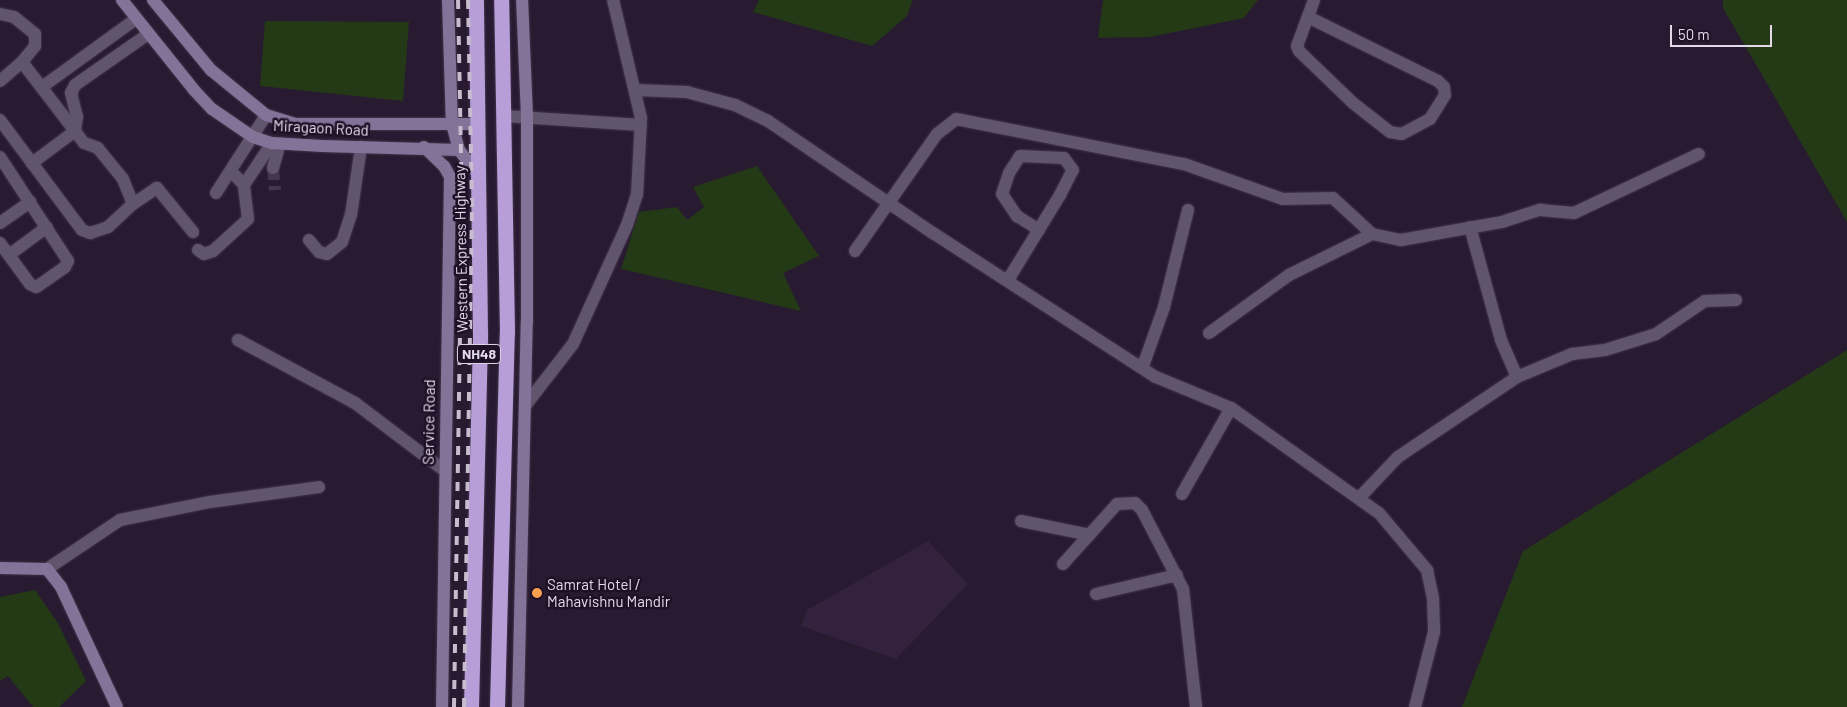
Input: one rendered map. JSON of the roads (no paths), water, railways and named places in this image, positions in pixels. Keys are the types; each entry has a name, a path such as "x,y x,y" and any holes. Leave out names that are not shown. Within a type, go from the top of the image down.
{"highway":[{"name":"Western Express Highway","path":"471,707 480,334 476,172 478,124 476,0"},
{"name":"NH48","path":"497,707 506,332 501,0"}],"main road":[{"name":"Miragaon Road","path":"122,0 148,34 212,109 254,137 276,143 361,147 424,147 459,150"},
{"name":"Miragaon Road","path":"153,0 211,70 266,115 295,124 478,124"},
{"path":"518,707 525,406 527,118 522,0"},
{"path":"448,2 452,124 459,150 476,172"},
{"name":"Service Road","path":"424,147 444,166 450,177 444,471 442,707"},
{"path":"0,568 47,569 61,587 117,707"}],"street":[{"path":"525,406 572,344 627,225 637,195 641,125 635,90 613,0"},
{"path":"1308,16 1438,81 1444,87 1445,94 1430,119 1402,134 1390,132 1353,103 1299,51 1297,46 1308,16 1314,0"},
{"path":"0,14 14,17 36,34 35,46 22,62 0,81"},
{"path":"42,87 136,19"},
{"path":"32,163 75,131 77,117 72,101 75,85 148,34"},
{"path":"22,62 84,143 98,148 123,179 132,204"},
{"path":"635,90 687,92 735,105 768,121 890,203 1143,366 1156,377 1231,408 1379,513 1427,570 1434,632 1415,707"},
{"path":"216,193 254,137 266,115"},
{"path":"504,116 641,125"},
{"path":"855,251 937,134 956,119 1184,164 1283,198 1333,198 1372,234 1401,240 1502,222 1540,210 1574,212 1699,154"},
{"path":"0,120 82,230 90,233 108,227 132,204 154,189 161,190 193,232"},
{"path":"273,168 276,143"},
{"path":"244,185 276,143"},
{"path":"309,240 319,252 328,254 342,242 351,215 361,147"},
{"path":"1008,280 1039,230 1072,170 1064,158 1020,156 1009,173 1002,194 1017,216 1039,230"},
{"path":"0,158 68,261 65,267 44,284 36,287 30,284 0,243"},
{"path":"198,250 204,254 213,251 244,226 249,213 244,185 231,171"},
{"path":"0,223 30,202"},
{"path":"1143,366 1164,306 1188,210"},
{"path":"9,255 47,227"},
{"path":"1470,227 1501,340 1517,377"},
{"path":"1209,333 1289,275 1372,234"},
{"path":"1359,498 1398,457 1517,377 1572,354 1605,350 1656,334 1705,301 1736,300"},
{"path":"238,340 355,403 444,471"},
{"path":"1182,494 1231,408"},
{"path":"47,569 120,520 210,502 319,487"},
{"path":"1064,564 1118,504 1135,504 1153,527 1183,589 1196,707"},
{"path":"1021,521 1090,535"},
{"path":"1096,594 1177,575"}],"tunnel":[{"path":"273,168 275,190"}],"railway":[{"path":"454,707 462,207 458,0"},
{"path":"464,707 472,207 468,0"}],"place":[{"name":"Samrat Hotel / Mahavishnu Mandir","path":"537,593"}]}
